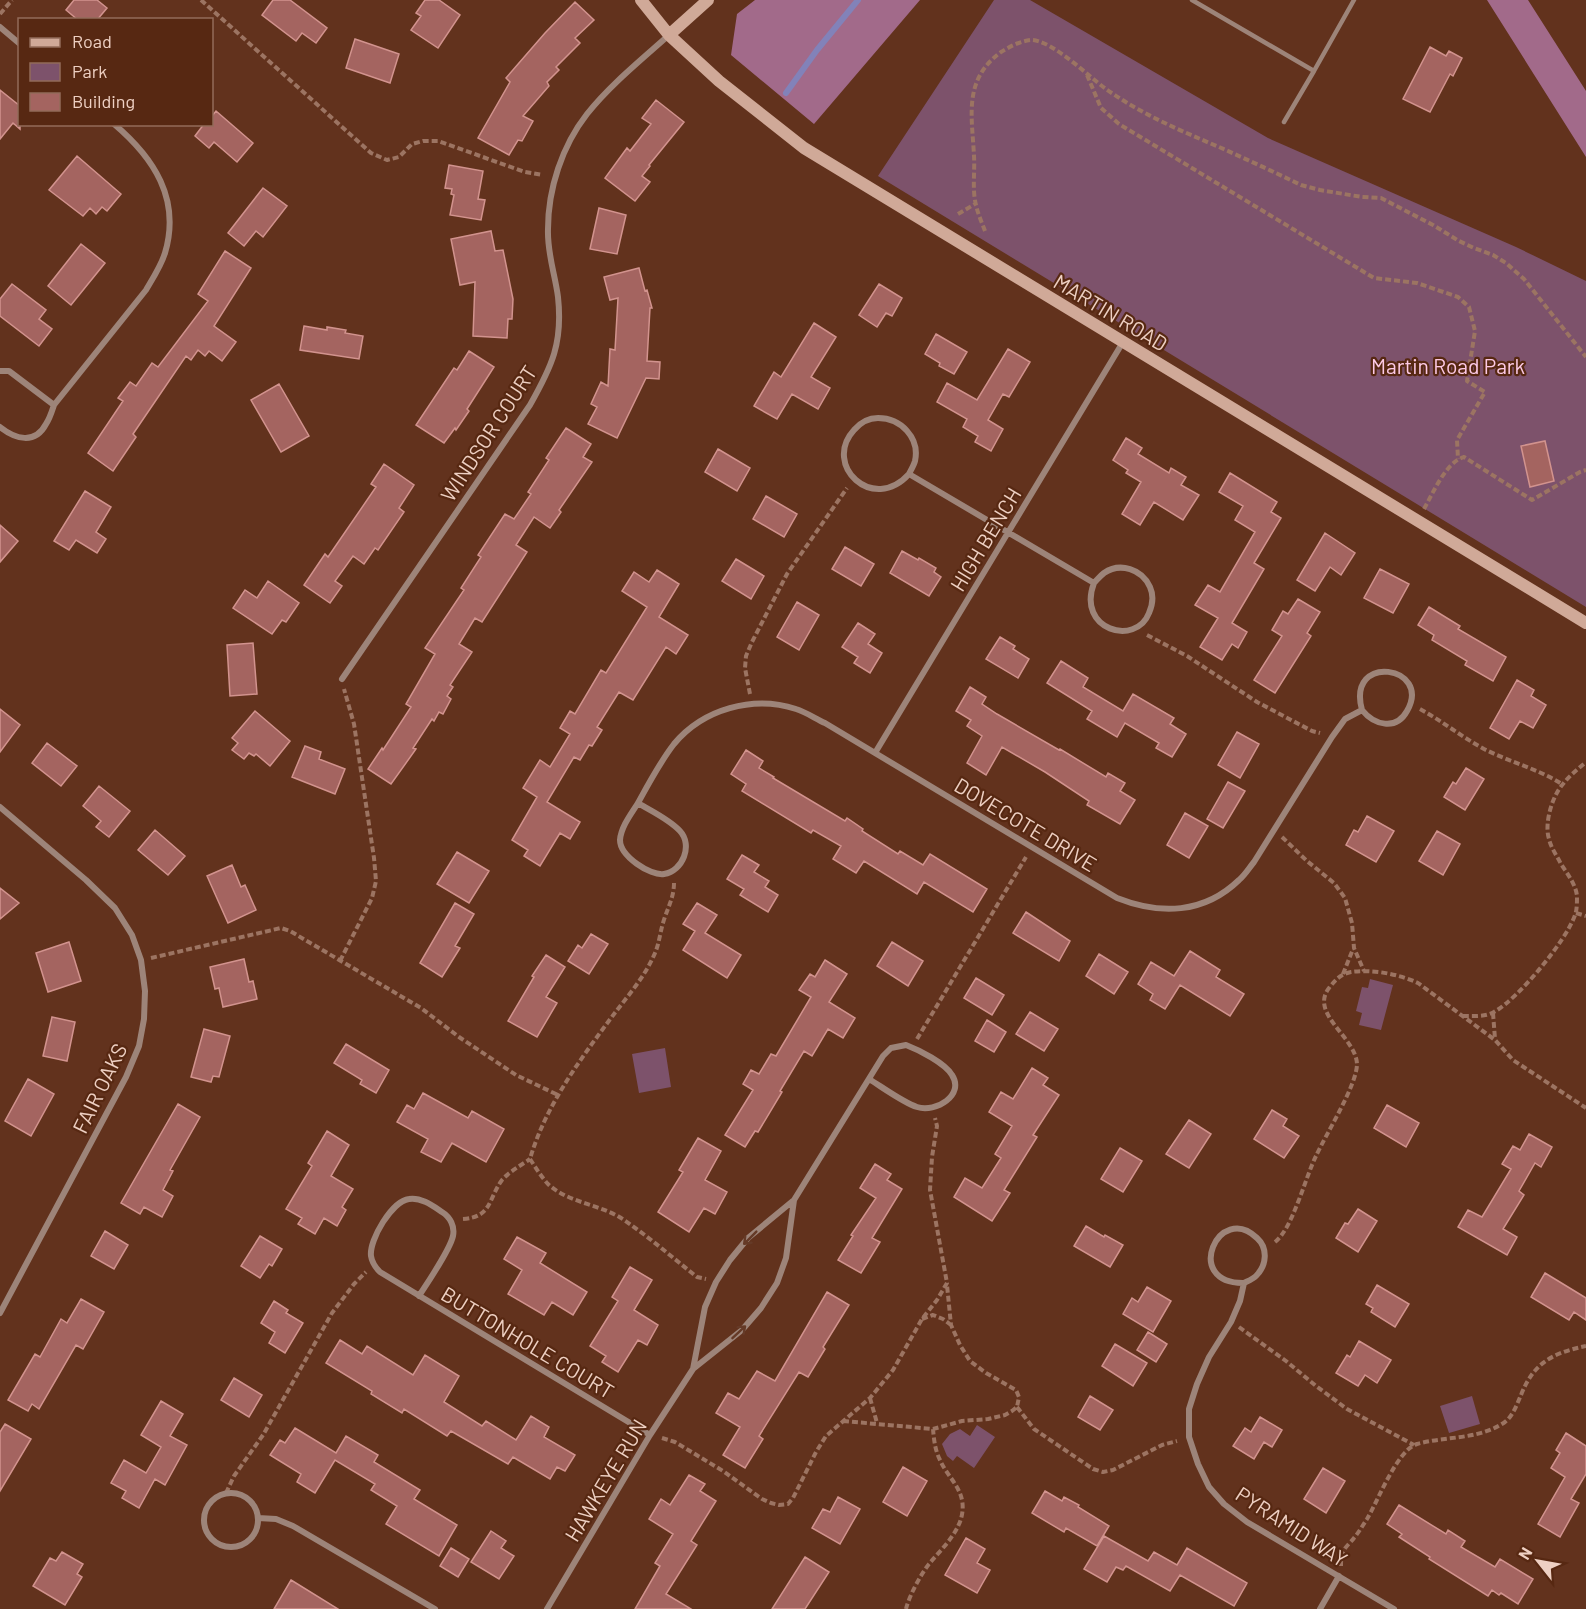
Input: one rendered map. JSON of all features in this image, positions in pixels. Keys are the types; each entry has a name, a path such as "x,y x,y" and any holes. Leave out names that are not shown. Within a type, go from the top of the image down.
{"street":[{"name":"MARTIN ROAD","path":"641,0 669,35 719,81 804,148 1586,624"},
{"path":"669,35 708,0"},
{"path":"0,27 18,42"},
{"name":"WINDSOR COURT","path":"342,679 530,405 546,376 556,351 559,325 558,296 549,255 548,230 550,201 561,160 585,116 604,94 669,35"},
{"path":"0,427 11,435 29,438 46,426 54,405 146,290 165,255 169,234 167,197 159,177 142,152 116,126"},
{"name":"HIGH BENCH","path":"875,753 1123,342"},
{"path":"0,371 9,372 54,405"},
{"path":"877,418 890,419 901,424 909,432 916,451 915,462 909,474 894,487 884,489 873,489 853,478 846,466 845,446 858,425 877,418"},
{"path":"909,474 1094,583"},
{"path":"1122,567 1137,572 1147,580 1153,593 1153,604 1148,618 1136,628 1124,631 1112,630 1103,625 1094,616 1090,604 1090,593 1094,583 1102,574 1111,569 1122,567"},
{"path":"1389,670 1400,674 1408,682 1412,693 1412,704 1405,716 1397,722 1378,723 1362,710 1359,700 1360,690 1364,681 1371,675 1389,670"},
{"name":"DOVECOTE DRIVE","path":"674,871 662,874 652,872 623,851 620,841 623,828 664,759 691,728 710,716 730,707 752,704 774,705 796,709 825,723 1118,898 1137,906 1153,909 1191,906 1209,901 1224,893 1239,880 1254,862 1345,719 1362,710"},
{"path":"638,803 672,824 685,838 687,849 674,871"},
{"name":"FAIR OAKS","path":"0,807 86,879 115,908 132,935 141,960 145,991 144,1019 139,1046 126,1077 0,1313"},
{"name":"HAWKEYE RUN","path":"693,1369 705,1307 716,1282 730,1260 748,1238 794,1200 883,1056 891,1048 906,1045 913,1048"},
{"path":"868,1079 916,1107 933,1108 942,1105 948,1100 956,1082 944,1066 913,1048"},
{"path":"374,1265 371,1256 375,1237 392,1208 399,1202 416,1198 445,1214 450,1220"},
{"name":"HAWKEYE RUN","path":"547,1609 650,1435 693,1369 742,1330 761,1308 777,1283 786,1258 794,1200"},
{"name":"BUTTONHOLE COURT","path":"419,1296 449,1245 453,1235 450,1220"},
{"path":"1244,1282 1226,1281 1216,1272 1211,1256 1212,1247 1227,1231 1242,1229 1251,1232 1261,1241 1265,1250"},
{"name":"PYRAMID WAY","path":"1265,1250 1263,1267 1256,1276 1244,1282 1240,1301 1231,1322 1209,1357 1189,1409 1189,1437 1198,1464 1209,1487 1224,1504 1247,1522 1394,1609"},
{"name":"BUTTONHOLE COURT","path":"374,1265 380,1272 650,1435"},
{"path":"226,1494 236,1494 246,1498 254,1506 258,1518 253,1535 246,1543 237,1547 218,1545 204,1527 204,1515 209,1504 218,1496 226,1494"},
{"path":"258,1518 276,1519 293,1526 435,1609"},
{"path":"1320,1609 1339,1576"}],"lane":[{"path":"1192,0 1314,71"},
{"path":"1284,122 1354,0"}],"path":[{"path":"0,14 12,0"},
{"path":"201,0 371,153 387,160 399,158 412,144 438,141 525,172 555,178"},
{"path":"985,231 976,204 971,120 973,94 979,78 994,58 1010,47 1032,40 1048,46 1129,105 1161,122 1301,185 1362,197 1381,198 1459,241 1493,255 1524,279 1586,357"},
{"path":"1087,74 1101,108 1119,124 1374,278 1417,283 1458,297 1469,307 1474,331 1467,381 1485,392 1457,440 1458,459"},
{"path":"958,214 976,204"},
{"path":"1417,521 1449,466 1464,457 1532,500 1586,470"},
{"path":"752,704 745,668 746,656 752,642 787,574 853,478"},
{"path":"1136,628 1187,656 1257,702 1312,731 1332,737"},
{"path":"340,961 372,898 376,881 354,724 342,679"},
{"path":"1412,704 1484,749 1549,776 1562,784"},
{"path":"1462,1016 1478,1017 1493,1013 1524,987 1565,934 1576,913 1577,895 1574,886 1549,840 1546,823 1555,796 1562,784 1586,762"},
{"path":"1274,831 1334,883 1345,898 1352,923 1354,948 1364,970"},
{"path":"913,1048 1032,848"},
{"path":"450,1220 474,1218 486,1211 501,1182 510,1172 530,1160 535,1143 558,1095 575,1067 644,973 656,952 663,923 674,894 674,871"},
{"path":"1576,913 1586,916"},
{"path":"141,960 281,928 290,931 421,1008 516,1075 558,1095"},
{"path":"1343,974 1354,948"},
{"path":"1265,1250 1280,1238 1292,1215 1315,1157 1354,1078 1357,1063 1354,1052 1327,1012 1323,1001 1326,992 1343,974 1364,970 1407,978 1418,983 1495,1040 1513,1060 1586,1108"},
{"path":"1493,1013 1495,1040"},
{"path":"933,1108 937,1126 930,1190 947,1283 951,1325 970,1361 1016,1390 1017,1407 1034,1429 1094,1469 1103,1472 1113,1470 1162,1445 1189,1437"},
{"path":"530,1160 548,1184 560,1192 575,1201 601,1208 623,1219 697,1277 716,1282"},
{"path":"226,1494 234,1476 263,1435 332,1313 354,1284 374,1265"},
{"path":"650,1435 675,1442 723,1471 762,1499 779,1505 788,1504 826,1436 870,1398 893,1370 922,1319 947,1283"},
{"path":"922,1319 933,1316 951,1325"},
{"path":"1231,1322 1347,1409 1414,1445"},
{"path":"1339,1576 1343,1552 1373,1509 1386,1481 1403,1455 1414,1445 1495,1429 1508,1420 1532,1373 1545,1361 1561,1351 1586,1346"},
{"path":"870,1398 877,1423"},
{"path":"843,1421 933,1429 962,1421 1005,1415 1017,1407"},
{"path":"906,1609 928,1566 947,1545 962,1514 962,1500 934,1446 933,1429"}],"green space":[{"name":"Martin Road Park","path":"994,0 1030,0 1268,138 1516,247 1586,281 1586,607 878,176"},
{"path":"1370,979 1393,985 1381,1030 1359,1025 1362,1013 1356,1011 1362,987 1368,988"},
{"path":"665,1048 671,1087 639,1093 632,1054"},
{"path":"1472,1396 1480,1424 1449,1433 1440,1406"},
{"path":"977,1425 995,1437 974,1468 957,1456 953,1461 947,1456 942,1444 950,1434 960,1429 970,1436"}],"shaded area":[{"path":"755,0 920,0 814,124 731,55 737,14"},
{"path":"1487,0 1528,0 1586,91 1586,157"}],"building":[{"path":"74,0 97,0 107,8 99,18 76,18 66,10"},
{"path":"273,0 290,0 327,28 316,43 302,33 296,41 262,15"},
{"path":"425,0 439,0 460,15 438,48 411,30 421,16 416,13"},
{"path":"575,2 594,20 575,38 580,43 556,67 559,70 547,82 549,86 523,116 533,121 522,141 518,140 509,155 478,138 510,82 506,78"},
{"path":"355,39 399,54 390,83 346,68"},
{"path":"1430,47 1446,56 1449,51 1462,58 1453,76 1450,74 1430,112 1403,99"},
{"path":"0,90 18,104 20,129 13,123 0,139"},
{"path":"656,100 684,122 642,176 650,182 635,201 605,178 627,148 630,151 651,124 642,118"},
{"path":"216,111 253,143 237,162 214,142 209,148 195,136 202,126 213,126 213,115"},
{"path":"77,156 121,194 107,211 102,207 96,214 90,208 83,216 49,190"},
{"path":"449,165 483,171 478,199 485,200 481,220 450,215 454,195 451,194 452,189 445,188"},
{"path":"263,188 287,206 263,237 256,231 244,246 228,233"},
{"path":"599,208 626,215 617,254 590,249"},
{"path":"491,231 495,251 503,250 513,299 512,319 508,319 507,338 473,336 475,282 460,285 451,239"},
{"path":"81,244 105,263 71,305 48,286"},
{"path":"225,251 251,268 214,326 236,342 222,361 209,351 205,356 198,350 191,360 186,356 133,434 136,437 113,471 88,453 123,401 118,398 130,382 136,386 152,363 158,367 208,301 198,294"},
{"path":"639,268 652,308 650,308 647,361 660,362 659,379 646,378 617,438 588,424 597,407 591,404 601,382 608,386 610,349 615,350 618,298 610,300 604,277"},
{"path":"12,284 46,310 39,319 52,329 39,346 0,316 0,299"},
{"path":"879,284 902,298 892,316 886,313 877,327 859,315"},
{"path":"814,323 836,337 811,377 830,388 818,409 792,394 777,419 754,406 774,372 781,377"},
{"path":"304,326 327,330 327,327 346,330 345,333 363,336 359,359 300,350"},
{"path":"936,334 967,352 954,374 939,366 940,363 925,354"},
{"path":"1008,349 1030,362 1009,397 1003,394 988,420 1003,429 991,451 975,442 978,436 963,427 967,419 937,402 947,383 977,400"},
{"path":"469,351 494,367 467,409 469,411 444,443 416,425 454,368 457,370"},
{"path":"279,384 309,436 281,452 251,400"},
{"path":"566,428 591,444 583,457 592,462 559,510 561,512 550,528 534,517 516,545 527,552 482,622 475,618 459,644 472,652 450,685 453,687 447,696 451,699 443,714 439,712 434,721 432,719 413,748 416,749 391,784 368,769 411,707 406,704 435,654 425,648 464,590 461,588 481,557 478,555 505,514 514,519 531,494 528,492 549,460 546,458"},
{"path":"1126,438 1142,448 1138,454 1169,473 1171,468 1186,477 1181,485 1199,495 1183,520 1154,502 1140,525 1122,514 1141,482 1126,473 1128,470 1113,460"},
{"path":"1545,441 1554,481 1530,487 1521,446"},
{"path":"718,449 750,468 737,491 705,472"},
{"path":"384,464 414,485 399,508 404,512 378,550 375,548 364,564 353,556 335,581 342,586 330,603 304,585 325,554 328,557 376,487 371,484"},
{"path":"1230,473 1277,502 1271,512 1281,518 1254,563 1264,569 1232,623 1247,632 1238,648 1232,644 1222,660 1200,647 1218,618 1195,605 1208,585 1220,592 1255,532 1235,520 1243,506 1219,492"},
{"path":"85,491 111,507 96,532 106,539 97,553 76,540 69,550 54,541"},
{"path":"766,496 797,514 784,537 753,519"},
{"path":"0,525 18,541 0,562"},
{"path":"1325,533 1355,553 1341,575 1330,567 1315,591 1297,580"},
{"path":"845,547 874,564 861,586 832,569"},
{"path":"902,551 936,568 934,572 941,577 929,596 890,573"},
{"path":"736,559 764,576 751,599 722,581"},
{"path":"1380,569 1409,584 1393,613 1364,598"},
{"path":"657,570 679,584 659,617 688,635 676,654 666,647 633,700 619,692 597,727 602,730 592,746 589,745 580,760 574,757 547,802 580,822 570,839 560,833 540,866 524,856 528,850 512,840 537,797 523,788 540,760 550,767 570,734 560,728 570,711 575,714 601,670 606,673 647,607 622,591 634,572 649,582"},
{"path":"268,581 299,603 286,622 282,620 272,634 233,608 245,590 257,598"},
{"path":"1298,599 1320,612 1307,633 1311,636 1275,693 1254,680 1282,636 1272,630 1283,611 1288,614"},
{"path":"797,602 819,615 799,650 777,637"},
{"path":"1429,607 1460,626 1458,629 1506,657 1493,681 1465,665 1467,661 1432,640 1434,635 1418,625"},
{"path":"858,623 875,634 868,644 882,653 870,673 854,663 858,657 842,647"},
{"path":"1000,637 1015,646 1013,649 1029,659 1018,678 986,659"},
{"path":"253,643 257,694 230,696 227,645"},
{"path":"1061,661 1088,678 1083,687 1123,711 1133,694 1174,718 1170,724 1186,734 1172,757 1156,748 1159,743 1125,723 1117,737 1087,719 1092,711 1047,683"},
{"path":"1517,680 1534,690 1531,696 1546,705 1533,728 1520,721 1509,739 1490,728"},
{"path":"970,687 986,697 982,704 997,714 1106,777 1108,773 1125,783 1120,791 1135,800 1120,824 1087,805 1089,801 1045,772 1002,747 986,775 967,763 982,736 967,726 971,720 956,711"},
{"path":"0,709 20,725 0,752"},
{"path":"255,711 290,741 270,766 256,754 254,756 249,753 244,759 232,750 238,743 232,738"},
{"path":"1237,732 1259,744 1240,778 1218,765"},
{"path":"47,743 77,766 61,786 32,763"},
{"path":"305,746 321,752 319,759 345,769 335,794 292,777"},
{"path":"746,750 763,761 759,768 773,778 845,821 847,818 863,829 862,831 898,854 900,851 923,865 930,854 987,889 973,912 924,882 917,894 864,861 856,873 833,859 841,846 813,830 811,833 742,791 746,784 731,774"},
{"path":"1466,768 1484,779 1465,810 1444,797 1453,782 1456,784"},
{"path":"1228,782 1245,791 1223,828 1207,819"},
{"path":"99,786 130,811 109,837 96,827 101,821 83,806"},
{"path":"1185,813 1208,826 1189,858 1167,845"},
{"path":"1367,816 1394,831 1376,862 1346,845 1354,830 1358,832"},
{"path":"155,830 185,856 168,875 138,850"},
{"path":"1437,831 1460,844 1443,875 1419,861"},
{"path":"457,852 489,871 469,903 437,884"},
{"path":"742,855 759,865 754,872 769,881 765,887 778,895 768,912 740,895 744,889 727,879"},
{"path":"232,865 241,887 245,885 256,910 228,923 207,876"},
{"path":"0,888 19,903 0,919"},
{"path":"455,903 474,914 455,946 460,948 442,977 420,963"},
{"path":"697,903 717,915 705,933 741,955 727,978 683,950 695,931 683,924"},
{"path":"1026,912 1070,941 1059,961 1013,933"},
{"path":"591,934 608,944 589,974 568,961 578,945 582,948"},
{"path":"69,942 81,981 48,992 36,953"},
{"path":"892,942 923,961 908,986 877,966"},
{"path":"1190,951 1220,970 1216,977 1244,994 1230,1016 1180,985 1165,1009 1150,1000 1153,994 1138,984 1151,962 1174,976"},
{"path":"1099,954 1128,972 1114,994 1086,976"},
{"path":"546,955 565,967 546,997 557,1003 537,1037 508,1021"},
{"path":"244,959 249,982 253,981 257,999 223,1007 219,988 215,989 210,967"},
{"path":"825,960 847,974 829,1002 855,1018 843,1038 828,1029 812,1056 804,1051 758,1132 755,1131 745,1147 725,1135 753,1090 743,1084 751,1070 759,1074 771,1054 776,1056 811,997 799,990 810,974 815,977"},
{"path":"976,978 1004,995 992,1015 964,998"},
{"path":"1030,1012 1058,1029 1044,1051 1016,1034"},
{"path":"52,1017 75,1022 67,1061 43,1056"},
{"path":"987,1020 1006,1032 994,1052 975,1041"},
{"path":"204,1029 230,1036 219,1077 213,1076 211,1082 191,1077"},
{"path":"346,1044 389,1070 376,1093 360,1084 362,1080 334,1063"},
{"path":"1032,1068 1048,1078 1043,1085 1059,1095 1033,1135 1037,1137 1004,1190 1010,1193 992,1221 954,1197 965,1178 982,1188 1001,1158 995,1154 1012,1126 989,1112 1001,1092 1013,1099"},
{"path":"28,1079 54,1094 31,1136 5,1121"},
{"path":"423,1093 468,1118 472,1111 504,1129 486,1162 452,1143 441,1162 421,1152 428,1139 397,1122 407,1105 414,1109"},
{"path":"178,1104 200,1117 170,1170 173,1171 163,1190 173,1196 162,1217 144,1207 140,1214 121,1203"},
{"path":"1387,1105 1419,1123 1406,1147 1374,1128"},
{"path":"1272,1110 1287,1119 1283,1126 1299,1136 1284,1158 1254,1139"},
{"path":"1189,1120 1211,1134 1189,1168 1166,1154"},
{"path":"327,1131 349,1145 331,1176 353,1189 342,1207 346,1210 337,1226 324,1218 315,1234 298,1224 302,1218 286,1209 312,1166 308,1163"},
{"path":"1529,1134 1552,1147 1541,1167 1535,1163 1519,1191 1524,1195 1503,1229 1517,1237 1507,1255 1458,1227 1468,1210 1482,1217 1511,1169 1502,1164 1513,1146 1520,1150"},
{"path":"698,1138 721,1151 705,1180 727,1192 715,1214 704,1208 689,1232 658,1212 683,1172 679,1170"},
{"path":"1120,1148 1142,1161 1123,1192 1101,1179"},
{"path":"875,1164 891,1174 887,1180 902,1189 872,1238 880,1242 861,1273 838,1260 853,1236 851,1235 876,1198 860,1188"},
{"path":"1358,1209 1377,1221 1358,1252 1336,1238 1345,1223 1348,1224"},
{"path":"1086,1226 1123,1245 1110,1267 1074,1246"},
{"path":"105,1231 128,1245 114,1269 91,1256"},
{"path":"260,1236 282,1249 272,1266 269,1264 260,1278 241,1266"},
{"path":"517,1237 546,1253 540,1263 587,1292 573,1315 552,1302 544,1315 508,1294 522,1270 504,1259"},
{"path":"630,1267 652,1280 634,1310 658,1325 647,1345 638,1340 618,1372 602,1362 606,1356 590,1346 618,1301 612,1297"},
{"path":"1545,1273 1586,1298 1586,1320 1574,1312 1569,1320 1531,1297"},
{"path":"1377,1285 1409,1304 1395,1327 1371,1312 1373,1308 1366,1304"},
{"path":"1147,1287 1171,1301 1153,1332 1123,1314 1132,1298 1138,1302"},
{"path":"827,1292 849,1305 823,1347 825,1349 808,1377 799,1372 759,1436 763,1439 745,1468 723,1455 740,1427 716,1413 728,1393 739,1399 757,1371 775,1381"},
{"path":"81,1299 104,1312 83,1349 76,1345 39,1409 32,1404 28,1411 8,1400 35,1354 40,1357 61,1319 67,1323"},
{"path":"274,1301 288,1310 286,1313 303,1323 285,1353 269,1343 275,1332 261,1323"},
{"path":"1148,1332 1167,1344 1156,1362 1137,1350"},
{"path":"340,1340 362,1354 367,1346 413,1375 425,1355 459,1376 444,1402 482,1426 486,1421 516,1440 531,1416 549,1427 544,1437 575,1455 565,1471 557,1467 550,1479 513,1457 508,1464 451,1431 447,1436 404,1409 402,1413 371,1394 372,1391 326,1363"},
{"path":"1359,1341 1391,1360 1377,1383 1365,1375 1358,1386 1336,1373 1347,1355 1350,1357"},
{"path":"1115,1344 1147,1363 1133,1386 1102,1366"},
{"path":"234,1378 262,1395 249,1417 221,1400"},
{"path":"1090,1396 1113,1410 1100,1430 1078,1417"},
{"path":"161,1401 183,1414 170,1436 187,1445 165,1485 155,1479 139,1508 122,1498 126,1491 111,1483 124,1460 146,1473 161,1447 141,1435"},
{"path":"1260,1417 1282,1430 1272,1447 1264,1442 1254,1459 1233,1446 1245,1428 1251,1432"},
{"path":"5,1424 31,1439 0,1491 0,1432"},
{"path":"295,1428 336,1453 346,1436 378,1455 374,1462 420,1490 414,1499 457,1525 439,1556 386,1524 397,1506 371,1490 375,1484 335,1460 315,1493 297,1482 301,1474 270,1455 280,1440 285,1443"},
{"path":"1566,1433 1586,1446 1586,1474 1571,1499 1579,1503 1560,1537 1538,1524 1565,1477 1551,1468 1560,1453 1556,1450"},
{"path":"903,1467 927,1481 907,1516 883,1502"},
{"path":"1323,1468 1345,1481 1326,1513 1304,1499"},
{"path":"689,1475 705,1484 700,1491 716,1501 691,1541 697,1545 666,1594 691,1609 635,1609 660,1566 655,1563 673,1534 649,1519 661,1499 670,1505"},
{"path":"1045,1491 1062,1501 1064,1497 1079,1505 1078,1507 1109,1526 1097,1546 1066,1528 1064,1532 1032,1513"},
{"path":"838,1497 860,1509 840,1544 812,1528 823,1509 830,1512"},
{"path":"1399,1505 1446,1534 1448,1530 1465,1541 1461,1547 1495,1567 1500,1559 1533,1579 1518,1604 1492,1590 1488,1596 1399,1537 1402,1534 1387,1524"},
{"path":"491,1531 506,1541 501,1548 514,1556 499,1579 471,1562"},
{"path":"1104,1536 1148,1561 1154,1552 1177,1565 1187,1548 1247,1583 1234,1606 1180,1575 1170,1591 1126,1566 1123,1570 1116,1567 1107,1582 1084,1569"},
{"path":"966,1538 985,1549 977,1563 990,1570 977,1593 945,1575"},
{"path":"451,1548 469,1559 458,1577 440,1566"},
{"path":"62,1552 83,1564 77,1574 82,1577 65,1605 33,1586 50,1558 56,1561"},
{"path":"805,1557 829,1572 805,1609 772,1609"},
{"path":"291,1580 338,1609 274,1609"}],"waterway":[{"path":"786,93 817,50 858,0"}]}
